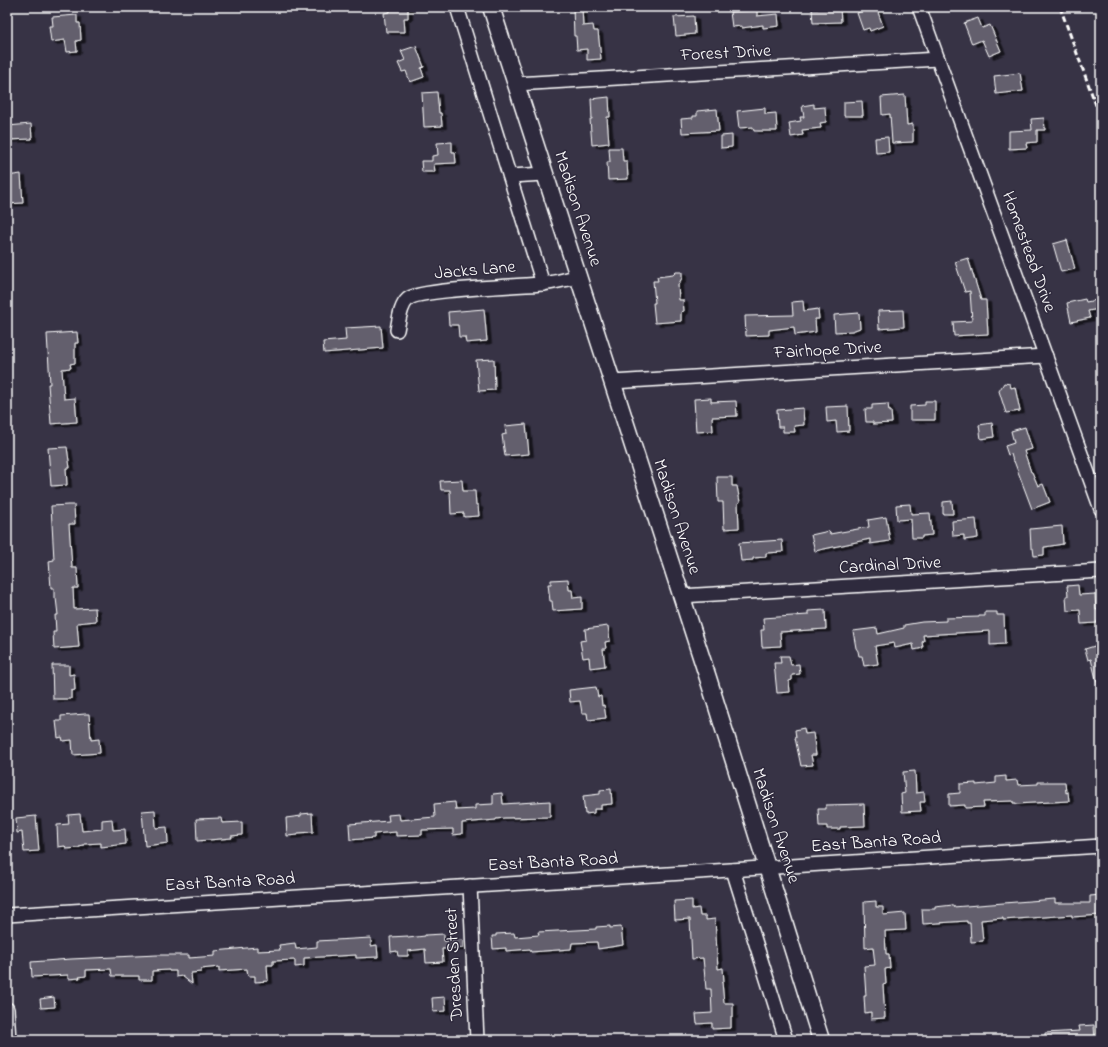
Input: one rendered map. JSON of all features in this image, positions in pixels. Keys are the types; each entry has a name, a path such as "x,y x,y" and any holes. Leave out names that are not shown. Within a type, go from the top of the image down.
{"main road":[{"name":"Madison Avenue","path":"492,7 768,868 821,1040"}],"street":[{"path":"456,7 543,284"},
{"name":"Homestead Drive","path":"919,7 1101,509"},
{"name":"Forest Drive","path":"516,84 938,59"},
{"path":"510,176 545,174"},
{"name":"Jacks Lane","path":"397,330 404,305 408,299 413,296 448,291 543,284 578,277"},
{"name":"Fairhope Drive","path":"612,382 1046,356"},
{"name":"Cardinal Drive","path":"681,596 1101,571"},
{"name":"East Banta Road","path":"7,915 1101,846"},
{"path":"733,870 786,1040"},
{"name":"Dresden Street","path":"470,886 477,1040"},
{"path":"7,1009 9,1040"}],"building":[{"path":"390,7 408,7 408,18 404,18 405,32 386,32 384,13 390,12"},
{"path":"573,7 582,7 583,26 593,25 594,31 598,31 601,59 587,60 587,49 577,50 576,36 574,36"},
{"path":"818,7 840,7 841,22 813,23 812,9 818,9"},
{"path":"862,7 876,7 883,26 870,31 869,28 863,30 857,13 863,10"},
{"path":"757,10 757,16 778,14 779,26 763,28 763,25 742,28 742,26 732,27 730,12"},
{"path":"77,15 77,23 80,23 81,40 76,41 77,51 67,52 65,40 51,42 49,26 53,26 52,17"},
{"path":"694,16 695,34 676,36 674,17"},
{"path":"978,18 982,28 990,25 1001,51 989,56 982,40 972,44 964,23"},
{"path":"416,46 424,67 421,68 424,77 410,82 406,71 402,72 398,63 405,60 401,51"},
{"path":"1020,73 1023,91 996,94 994,76"},
{"path":"437,92 442,126 424,127 422,93"},
{"path":"905,95 907,125 913,124 913,142 892,143 890,114 882,115 881,97"},
{"path":"609,97 610,117 607,117 609,143 592,145 590,119 592,119 591,99"},
{"path":"862,101 863,116 844,116 844,102"},
{"path":"814,104 814,108 825,107 826,122 820,123 821,128 802,130 803,135 791,137 789,123 801,121 800,117 804,117 802,106"},
{"path":"765,108 765,114 776,113 777,131 754,131 753,127 739,128 737,111"},
{"path":"717,109 719,131 682,133 681,119 693,118 693,116 697,116 697,111"},
{"path":"1044,118 1045,130 1037,130 1037,142 1026,143 1027,148 1009,149 1009,131 1032,130 1031,119"},
{"path":"31,124 32,139 8,140 7,126"},
{"path":"732,135 732,147 721,148 721,136"},
{"path":"888,137 889,152 876,153 875,138"},
{"path":"452,142 452,152 455,152 456,163 434,164 435,172 422,172 421,161 432,161 432,156 438,155 437,143"},
{"path":"609,148 622,148 623,161 627,161 628,179 608,180 607,162 610,162"},
{"path":"21,174 23,203 7,204 7,176"},
{"path":"1067,240 1075,269 1061,272 1053,244"},
{"path":"968,258 981,300 986,300 988,334 954,336 953,322 972,321 970,291 965,292 955,262"},
{"path":"676,272 682,272 682,278 678,285 679,300 683,300 684,311 681,312 681,321 655,323 653,281 658,281 657,277 673,275"},
{"path":"1085,299 1086,302 1097,300 1099,309 1088,311 1090,318 1071,322 1067,303"},
{"path":"803,301 804,311 818,309 819,319 815,319 816,332 795,335 794,327 769,330 769,335 746,336 745,316 793,315 792,302"},
{"path":"484,309 487,341 466,343 465,337 459,337 458,325 449,325 448,312"},
{"path":"903,310 904,327 879,329 878,311"},
{"path":"859,313 860,328 852,331 835,332 834,315"},
{"path":"381,326 383,348 324,353 323,342 346,340 345,328"},
{"path":"77,332 78,343 75,343 75,363 70,364 71,368 62,369 64,399 75,398 77,422 51,424 48,384 50,384 47,334"},
{"path":"494,359 495,390 479,391 476,360"},
{"path":"1004,383 1010,384 1011,388 1015,387 1020,411 1006,413 999,391"},
{"path":"711,398 711,402 736,401 737,416 712,417 713,431 696,432 694,399"},
{"path":"925,401 935,401 935,420 910,420 910,406 925,405"},
{"path":"888,404 889,411 891,411 892,423 873,424 873,422 866,422 865,409 872,409 872,405"},
{"path":"848,406 849,431 837,432 836,421 827,422 826,407"},
{"path":"803,408 804,425 794,426 795,432 783,432 783,427 778,427 777,410"},
{"path":"992,423 994,437 981,439 979,425"},
{"path":"526,424 529,454 505,456 502,435 506,434 505,426"},
{"path":"1025,427 1032,449 1024,451 1031,472 1038,486 1043,484 1050,502 1032,509 1011,454 1008,455 1005,446 1014,443 1011,431"},
{"path":"67,447 70,468 66,468 67,485 51,486 48,448"},
{"path":"717,477 732,477 732,486 737,486 740,502 738,503 739,528 724,529 723,502 718,502"},
{"path":"462,480 463,491 475,491 476,505 478,505 479,516 464,517 464,513 451,514 450,490 441,490 440,481"},
{"path":"952,501 953,514 943,514 943,502"},
{"path":"910,504 911,514 930,513 932,535 922,536 922,538 912,538 911,519 897,520 896,505"},
{"path":"74,505 75,524 69,524 72,568 77,568 78,588 73,588 74,609 95,608 96,621 77,623 79,647 54,649 53,632 56,632 55,615 58,615 56,598 54,598 54,588 51,588 49,561 54,560 51,506"},
{"path":"886,517 890,541 870,544 870,539 815,551 811,535 829,531 830,534 869,527 868,520"},
{"path":"976,519 978,538 964,540 964,535 953,536 952,521"},
{"path":"1062,526 1063,544 1044,547 1044,555 1034,556 1033,548 1031,548 1030,529"},
{"path":"782,540 783,552 766,553 766,557 741,561 739,543"},
{"path":"568,579 569,590 572,590 573,598 582,597 582,609 553,611 548,584 551,584 551,580"},
{"path":"1078,585 1079,595 1095,594 1096,610 1101,609 1101,621 1097,621 1097,623 1081,624 1080,610 1067,611 1067,586"},
{"path":"825,610 826,629 780,632 781,646 762,647 761,630 764,630 763,618 808,615 808,611"},
{"path":"985,612 997,612 997,615 1004,615 1005,644 990,645 990,631 923,635 923,648 914,650 913,644 895,648 894,643 875,646 878,664 864,666 862,656 859,656 856,648 853,631 877,628 878,634 904,628 904,625 922,622 946,621 946,618 985,616"},
{"path":"608,626 610,641 605,642 606,649 603,649 605,666 590,668 589,657 583,658 580,641 586,640 585,629"},
{"path":"1101,644 1101,686 1098,687 1091,659 1088,660 1085,649"},
{"path":"780,656 789,656 791,665 799,664 800,674 792,675 792,680 789,681 790,692 777,693 774,663 781,663"},
{"path":"52,665 69,665 69,675 74,674 75,690 71,691 71,699 53,699"},
{"path":"596,687 598,697 601,696 602,706 604,705 606,718 588,720 587,713 582,713 580,701 570,702 569,690"},
{"path":"89,714 91,740 99,739 100,753 73,755 72,740 63,741 62,737 58,738 56,721 61,721 61,716"},
{"path":"804,728 805,734 813,733 816,755 811,755 813,765 801,766 795,738 795,730"},
{"path":"915,771 916,793 924,792 925,802 920,802 921,811 902,812 901,794 905,793 903,772"},
{"path":"1006,776 1006,781 1017,780 1018,785 1038,784 1038,782 1065,782 1066,793 1068,792 1069,801 1016,804 1013,803 1013,801 983,802 984,807 965,808 965,805 949,806 949,794 960,793 960,784 976,783 976,785 996,783 996,777"},
{"path":"611,789 612,804 601,805 601,809 594,809 594,813 585,814 583,796 600,794 600,790"},
{"path":"502,793 503,804 550,801 550,817 504,818 462,823 462,834 453,835 453,829 422,830 422,835 396,836 396,832 374,834 374,838 350,840 349,824 389,821 388,815 399,814 400,820 435,817 434,804 455,802 456,810 475,809 475,805 493,804 493,794"},
{"path":"864,804 865,826 827,829 827,826 819,826 818,809 826,809 826,805"},
{"path":"155,810 156,828 167,827 168,843 145,846 142,811"},
{"path":"312,813 313,832 298,833 298,835 287,836 286,818"},
{"path":"80,814 82,831 102,829 102,820 112,819 113,830 125,829 126,844 101,847 101,843 84,844 84,846 79,848 66,849 65,846 58,847 57,825 69,824 68,815"},
{"path":"36,816 39,851 24,852 22,832 17,833 16,818"},
{"path":"221,818 222,823 242,822 242,835 231,836 232,838 197,841 196,819"},
{"path":"1101,895 1101,915 1072,917 1072,915 1003,920 1003,918 981,920 983,941 971,942 970,923 967,923 967,921 923,924 922,909 935,909 935,907 953,905 953,907 1055,899 1055,903 1090,903 1090,896"},
{"path":"692,900 692,909 699,908 700,916 706,916 706,920 715,919 718,969 723,968 724,982 722,982 724,1003 733,1003 731,1028 712,1029 712,1023 697,1024 696,1014 712,1013 711,989 706,989 703,958 692,959 690,919 675,920 674,901"},
{"path":"876,901 876,907 883,907 883,915 905,913 906,930 885,931 886,954 889,954 890,968 885,969 886,984 883,985 885,1018 871,1019 871,1012 865,1013 864,996 866,996 864,966 875,965 873,947 865,948 864,902"},
{"path":"610,926 610,928 621,927 623,945 598,949 597,942 572,943 571,949 531,952 530,949 506,951 506,948 493,949 492,936 496,936 496,934 514,933 515,937 539,935 538,932 596,929 596,927"},
{"path":"444,934 444,941 463,940 463,948 442,949 443,962 426,963 425,949 408,951 408,956 398,956 397,951 391,952 390,937 408,936 408,938"},
{"path":"371,938 371,946 377,945 378,957 356,958 356,955 304,958 304,966 295,967 295,960 273,961 273,965 267,965 268,981 255,982 255,976 248,976 247,969 219,971 219,967 201,969 201,972 191,973 192,984 182,976 176,977 176,971 169,970 152,971 152,980 139,980 139,976 112,976 111,969 86,970 86,976 79,977 80,978 68,979 68,975 32,977 31,962 157,955 189,955 189,958 215,956 215,951 257,947 257,951 280,950 279,945 295,943 296,949 317,947 317,941"},
{"path":"54,997 55,1007 41,1008 40,999"},
{"path":"445,997 446,1011 433,1012 432,998"},
{"path":"1094,1025 1095,1040 1045,1040 1045,1033 1080,1031 1079,1026"}],"railway":[{"path":"1060,7 1101,119"}]}
